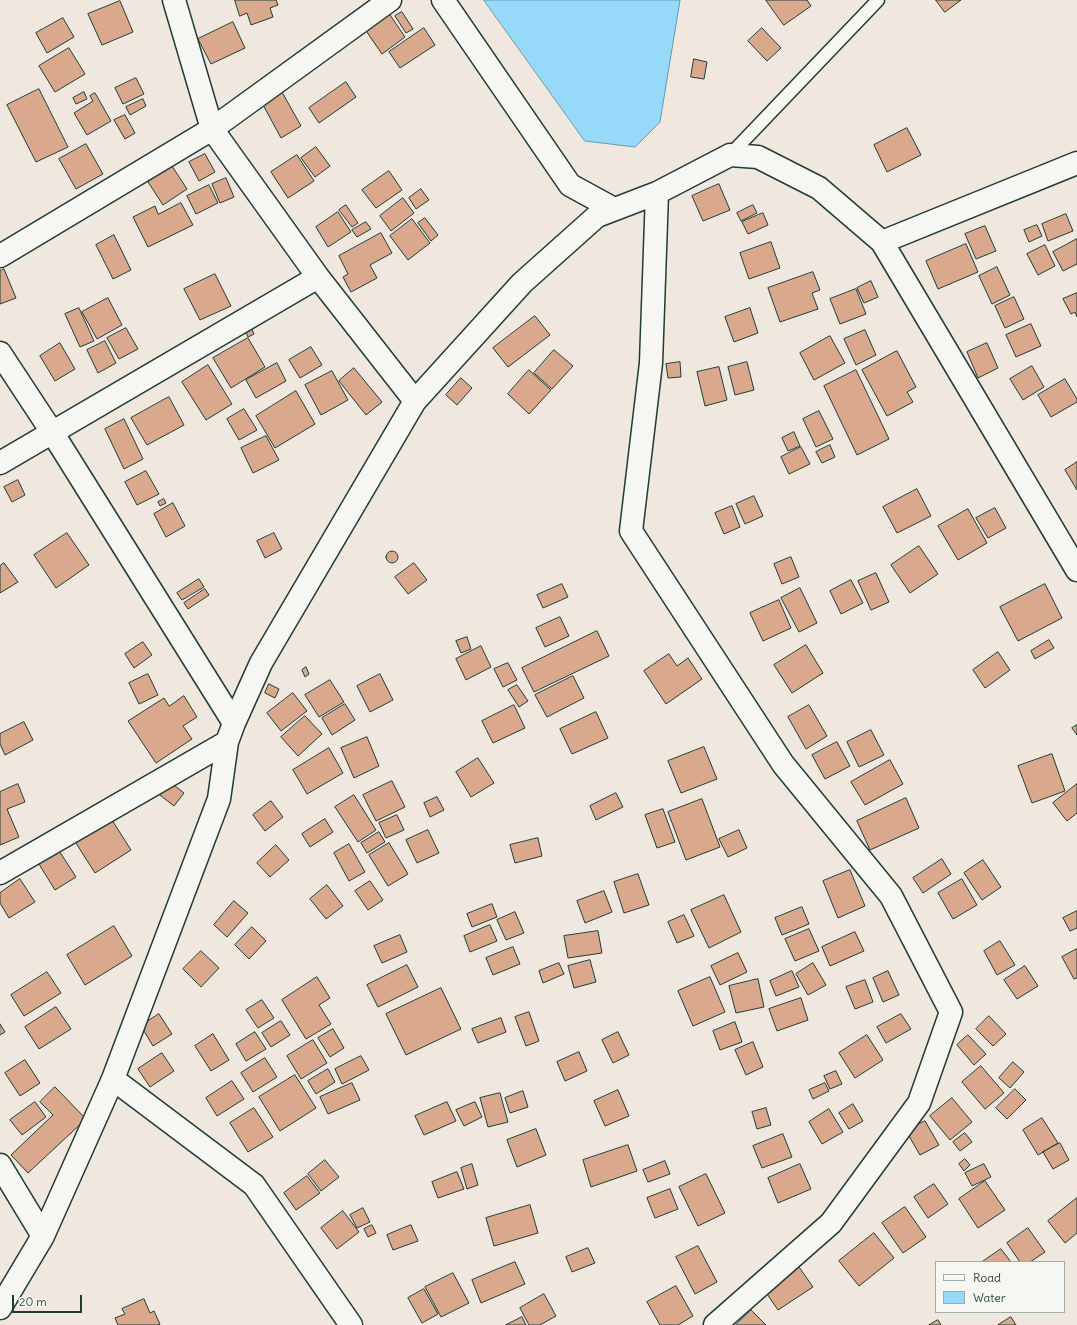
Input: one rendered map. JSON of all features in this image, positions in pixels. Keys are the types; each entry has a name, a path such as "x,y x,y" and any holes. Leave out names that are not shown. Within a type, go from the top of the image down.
{"street":[{"path":"174,0 212,129 318,277 415,401"},
{"path":"0,256 212,129 390,0"},
{"path":"443,0 570,185 614,209"},
{"path":"0,1308 43,1236 113,1079 219,799 230,732 261,663 415,401 522,283 597,216 657,193 730,155 758,157 819,188 882,242 1071,547 1077,570"},
{"path":"882,242 1077,163"},
{"path":"657,193 651,363 631,531 783,764 891,896 951,1012 919,1103 831,1223 715,1325"},
{"path":"0,463 318,277"},
{"path":"0,353 52,432 230,732"},
{"path":"0,873 230,732"},
{"path":"113,1079 254,1185 351,1325"},
{"path":"0,1165 43,1236"}],"lane":[{"path":"730,155 878,0"}],"water":[{"path":"484,0 680,0 660,122 635,147 585,141"}],"building":[{"path":"235,0 276,0 278,5 270,8 273,17 251,25 247,13 240,16"},
{"path":"766,0 807,0 811,6 784,25"},
{"path":"936,0 961,0 945,12"},
{"path":"120,1 133,32 102,45 88,14"},
{"path":"386,9 405,37 382,54 362,25"},
{"path":"402,12 413,29 406,33 395,16"},
{"path":"63,18 74,37 47,53 36,33"},
{"path":"233,22 245,48 211,64 198,39"},
{"path":"424,28 435,45 400,68 389,52"},
{"path":"762,28 781,48 767,61 748,41"},
{"path":"69,48 85,74 55,92 39,66"},
{"path":"694,59 707,62 704,79 691,77"},
{"path":"136,78 144,94 123,104 115,88"},
{"path":"346,82 356,97 319,123 309,108"},
{"path":"39,89 68,147 36,162 7,105"},
{"path":"84,92 87,99 76,104 73,98"},
{"path":"282,92 301,126 281,138 262,103"},
{"path":"95,93 111,121 87,135 74,113 93,101 90,96"},
{"path":"143,99 146,106 130,115 126,107"},
{"path":"125,115 135,133 125,139 114,120"},
{"path":"907,128 921,155 887,172 874,145"},
{"path":"86,144 103,174 76,189 59,159"},
{"path":"316,147 330,166 315,177 301,158"},
{"path":"205,154 215,172 199,181 189,162"},
{"path":"297,155 314,181 288,198 271,172"},
{"path":"172,166 187,189 163,205 148,182"},
{"path":"389,171 402,190 376,208 362,190"},
{"path":"226,178 234,197 220,203 212,184"},
{"path":"719,184 730,210 703,221 692,196"},
{"path":"209,185 218,203 196,214 187,196"},
{"path":"421,189 429,200 416,209 409,198"},
{"path":"403,198 414,213 391,231 380,216"},
{"path":"181,203 193,225 148,247 133,217 155,206 158,214"},
{"path":"346,205 358,223 352,227 339,210"},
{"path":"753,205 757,213 741,221 737,213"},
{"path":"338,212 351,232 328,247 316,227"},
{"path":"763,213 768,225 748,234 742,222"},
{"path":"1066,214 1073,231 1048,241 1042,224"},
{"path":"425,218 438,235 431,241 418,223"},
{"path":"412,219 430,243 408,260 390,236"},
{"path":"366,222 371,229 357,237 352,230"},
{"path":"1037,225 1042,236 1029,242 1024,230"},
{"path":"985,226 996,251 976,259 965,234"},
{"path":"381,233 392,253 370,265 377,278 351,292 343,277 348,274 339,256"},
{"path":"114,235 131,270 113,279 96,245"},
{"path":"1077,239 1077,264 1063,271 1053,252"},
{"path":"771,242 780,268 749,279 740,253"},
{"path":"966,244 978,272 938,289 926,261"},
{"path":"1045,245 1055,266 1038,275 1027,254"},
{"path":"997,267 1010,295 992,304 979,276"},
{"path":"4,269 16,298 0,304 0,271"},
{"path":"813,272 820,290 812,293 818,309 780,322 768,288"},
{"path":"215,274 231,306 200,320 184,289"},
{"path":"871,281 878,297 864,303 857,288"},
{"path":"856,289 866,314 840,324 830,299"},
{"path":"1077,293 1077,317 1075,312 1071,314 1063,299"},
{"path":"1014,297 1024,319 1005,328 995,306"},
{"path":"108,298 122,325 97,339 82,312"},
{"path":"79,308 94,341 80,347 65,314"},
{"path":"750,308 758,333 734,342 725,317"},
{"path":"535,316 550,335 508,367 493,348"},
{"path":"249,323 254,334 248,337 243,326"},
{"path":"1031,324 1041,346 1016,357 1006,335"},
{"path":"126,328 138,349 119,359 107,338"},
{"path":"865,330 876,355 856,365 844,339"},
{"path":"830,336 845,363 814,380 800,353"},
{"path":"248,338 265,367 231,388 213,358"},
{"path":"105,341 116,363 98,373 87,350"},
{"path":"60,343 75,369 55,381 40,356"},
{"path":"987,343 998,368 978,378 967,352"},
{"path":"311,347 322,365 300,378 289,360"},
{"path":"554,350 573,366 552,389 534,373"},
{"path":"897,351 916,387 907,392 913,402 887,416 862,370"},
{"path":"680,362 681,377 668,378 666,364"},
{"path":"747,362 754,390 735,395 728,367"},
{"path":"277,363 286,381 256,398 246,380"},
{"path":"208,365 232,404 206,420 182,382"},
{"path":"1032,366 1044,387 1023,400 1010,379"},
{"path":"719,367 727,400 705,406 697,372"},
{"path":"354,368 382,402 366,415 339,381"},
{"path":"529,370 551,390 529,414 508,394"},
{"path":"856,370 889,439 857,455 824,386"},
{"path":"332,371 348,400 321,415 305,385"},
{"path":"461,378 472,388 457,405 446,395"},
{"path":"1065,379 1077,399 1077,402 1051,417 1038,395"},
{"path":"296,391 315,424 275,448 256,416"},
{"path":"169,397 184,425 147,445 131,418"},
{"path":"244,409 257,430 239,440 227,419"},
{"path":"819,411 833,439 816,447 803,419"},
{"path":"124,419 143,459 124,469 105,429"},
{"path":"794,432 800,446 788,451 782,438"},
{"path":"266,436 279,460 253,473 241,448"},
{"path":"830,445 835,457 822,463 816,452"},
{"path":"801,447 810,464 789,474 781,457"},
{"path":"1077,462 1077,490 1065,470"},
{"path":"146,471 159,494 137,505 125,482"},
{"path":"18,480 25,495 12,502 4,487"},
{"path":"917,489 931,516 897,533 883,507"},
{"path":"754,496 763,516 745,524 736,504"},
{"path":"164,499 166,503 160,506 158,502"},
{"path":"173,503 185,526 166,537 154,514"},
{"path":"732,506 740,527 724,534 715,513"},
{"path":"995,508 1006,528 988,538 976,518"},
{"path":"968,509 987,543 958,560 938,526"},
{"path":"67,533 89,565 56,588 34,555"},
{"path":"274,533 282,549 265,558 257,541"},
{"path":"919,546 938,574 910,593 891,565"},
{"path":"392,551 396,553 398,557 396,561 392,563 388,561 386,557 388,553"},
{"path":"791,557 799,577 782,584 774,564"},
{"path":"4,563 18,582 0,593 0,566"},
{"path":"414,563 427,580 408,594 395,577"},
{"path":"876,573 889,602 871,610 858,581"},
{"path":"199,579 204,587 182,600 177,593"},
{"path":"851,580 863,603 841,614 830,591"},
{"path":"562,584 568,597 543,608 537,595"},
{"path":"1045,584 1062,618 1018,641 1000,607"},
{"path":"800,588 817,623 799,632 781,598"},
{"path":"205,589 209,595 188,609 184,603"},
{"path":"779,600 791,628 763,641 750,613"},
{"path":"560,617 569,636 545,647 536,628"},
{"path":"597,631 609,656 534,692 522,668"},
{"path":"467,637 471,649 461,653 456,641"},
{"path":"1049,640 1054,648 1035,659 1031,651"},
{"path":"143,642 152,655 134,668 125,654"},
{"path":"806,645 823,673 792,693 774,665"},
{"path":"481,646 491,667 466,680 456,659"},
{"path":"998,652 1010,670 985,688 973,670"},
{"path":"669,654 677,666 688,658 702,679 666,704 644,671"},
{"path":"508,663 517,680 503,687 494,669"},
{"path":"306,667 309,674 305,677 302,670"},
{"path":"148,674 158,695 139,704 129,683"},
{"path":"380,674 393,700 370,712 357,686"},
{"path":"573,676 584,698 547,717 535,695"},
{"path":"330,680 344,702 319,717 305,695"},
{"path":"269,684 279,689 275,698 265,693"},
{"path":"517,685 528,701 519,707 508,690"},
{"path":"293,693 307,711 281,731 267,713"},
{"path":"184,696 197,717 183,726 192,739 156,763 128,721 164,698 169,706"},
{"path":"345,704 355,720 332,735 322,718"},
{"path":"514,705 525,728 493,743 482,721"},
{"path":"809,705 827,736 806,749 788,717"},
{"path":"596,712 608,738 572,754 560,729"},
{"path":"305,716 322,734 298,756 281,737"},
{"path":"24,722 33,740 5,755 0,744 0,734"},
{"path":"1077,725 1077,735 1072,728"},
{"path":"871,730 884,755 859,767 847,742"},
{"path":"367,737 379,766 354,778 341,748"},
{"path":"837,742 850,766 825,779 812,755"},
{"path":"704,747 717,779 681,793 668,761"},
{"path":"329,748 343,773 307,794 293,770"},
{"path":"1052,754 1065,791 1032,803 1018,766"},
{"path":"478,758 494,783 471,797 456,772"},
{"path":"890,760 903,784 865,805 851,782"},
{"path":"166,779 184,793 174,806 156,792"},
{"path":"392,781 405,807 376,821 363,795"},
{"path":"18,784 25,802 7,809 19,837 0,845 0,792"},
{"path":"1077,784 1077,813 1067,821 1053,803"},
{"path":"616,793 623,807 596,820 590,806"},
{"path":"354,795 376,830 358,842 335,807"},
{"path":"437,797 444,810 430,817 424,803"},
{"path":"906,798 919,828 870,850 857,821"},
{"path":"702,799 720,847 686,860 668,812"},
{"path":"271,801 283,817 265,831 253,815"},
{"path":"663,809 675,842 657,848 645,815"},
{"path":"397,815 404,830 386,838 379,823"},
{"path":"110,817 131,850 95,873 74,840"},
{"path":"325,819 333,832 310,847 302,834"},
{"path":"428,830 439,853 417,863 406,840"},
{"path":"739,830 747,848 728,857 719,839"},
{"path":"379,832 385,842 367,853 361,843"},
{"path":"538,838 542,856 515,863 510,845"},
{"path":"54,843 76,877 55,890 34,856"},
{"path":"389,843 408,874 388,886 369,855"},
{"path":"349,844 365,872 349,881 334,853"},
{"path":"276,845 289,860 270,877 257,863"},
{"path":"942,859 951,874 923,893 913,878"},
{"path":"983,860 1001,887 982,900 964,873"},
{"path":"850,870 865,906 838,918 823,881"},
{"path":"638,874 649,905 624,913 614,882"},
{"path":"20,879 35,902 9,918 0,903 0,893"},
{"path":"962,879 977,905 953,919 938,893"},
{"path":"370,881 383,900 368,910 355,891"},
{"path":"327,885 343,906 326,919 310,899"},
{"path":"604,891 612,912 585,923 577,901"},
{"path":"724,895 741,932 709,948 691,910"},
{"path":"234,901 248,913 227,937 214,925"},
{"path":"492,904 497,917 472,927 467,914"},
{"path":"802,907 809,924 782,935 775,918"},
{"path":"1077,911 1077,928 1070,931 1063,918"},
{"path":"515,912 524,933 506,940 497,920"},
{"path":"684,915 694,936 677,943 668,922"},
{"path":"490,925 497,941 470,952 464,936"},
{"path":"114,926 132,956 85,985 67,955"},
{"path":"252,927 266,941 249,959 235,945"},
{"path":"809,929 819,951 795,961 785,939"},
{"path":"598,931 602,953 568,958 564,936"},
{"path":"855,932 864,951 830,966 822,947"},
{"path":"400,935 407,952 382,963 374,946"},
{"path":"1000,941 1015,965 997,975 984,951"},
{"path":"513,947 520,964 493,975 486,958"},
{"path":"1077,949 1077,978 1074,979 1062,957"},
{"path":"201,951 219,968 201,987 183,969"},
{"path":"738,953 747,972 720,985 711,966"},
{"path":"590,960 596,982 574,988 568,966"},
{"path":"559,963 564,974 543,983 539,971"},
{"path":"813,963 826,985 808,995 796,974"},
{"path":"407,965 418,987 378,1007 367,985"},
{"path":"1025,966 1038,986 1017,999 1004,980"},
{"path":"792,971 799,987 776,996 770,981"},
{"path":"888,971 899,995 883,1002 873,978"},
{"path":"47,972 61,993 24,1016 11,995"},
{"path":"317,977 330,998 319,1005 331,1024 306,1039 282,1000"},
{"path":"710,977 725,1012 693,1026 678,991"},
{"path":"758,979 764,1007 736,1013 729,986"},
{"path":"865,980 873,1002 855,1009 846,987"},
{"path":"441,988 461,1029 406,1055 386,1014"},
{"path":"801,998 808,1020 777,1031 769,1009"},
{"path":"262,1000 274,1018 258,1028 246,1010"},
{"path":"56,1007 71,1029 39,1049 25,1027"},
{"path":"529,1012 539,1041 526,1046 515,1017"},
{"path":"159,1014 172,1034 153,1046 141,1026"},
{"path":"901,1014 911,1029 886,1043 877,1027"},
{"path":"989,1016 1006,1034 993,1046 976,1029"},
{"path":"501,1018 506,1032 478,1043 472,1029"},
{"path":"281,1021 290,1035 271,1047 262,1033"},
{"path":"735,1022 742,1042 720,1050 713,1031"},
{"path":"0,1024 5,1032 0,1035"},
{"path":"333,1029 344,1048 330,1057 318,1038"},
{"path":"255,1032 266,1049 246,1061 236,1044"},
{"path":"618,1032 629,1055 613,1063 602,1040"},
{"path":"213,1034 229,1060 211,1071 195,1046"},
{"path":"867,1035 883,1060 855,1078 839,1053"},
{"path":"968,1035 986,1054 974,1065 957,1045"},
{"path":"313,1040 327,1063 301,1079 287,1056"},
{"path":"753,1042 763,1067 746,1075 735,1050"},
{"path":"579,1052 587,1071 565,1081 557,1062"},
{"path":"162,1053 174,1071 150,1087 138,1069"},
{"path":"361,1056 369,1070 342,1084 335,1069"},
{"path":"265,1058 277,1077 253,1092 241,1073"},
{"path":"25,1060 40,1083 20,1096 5,1073"},
{"path":"1013,1062 1024,1072 1010,1088 999,1078"},
{"path":"981,1066 1004,1093 985,1109 962,1082"},
{"path":"328,1069 335,1082 316,1094 308,1081"},
{"path":"836,1071 842,1084 830,1089 824,1076"},
{"path":"295,1075 316,1108 280,1131 259,1097"},
{"path":"232,1081 244,1099 217,1116 206,1098"},
{"path":"352,1083 360,1100 328,1114 320,1097"},
{"path":"825,1083 829,1091 813,1099 809,1090"},
{"path":"55,1087 86,1119 28,1173 11,1155 53,1115 40,1102"},
{"path":"1015,1089 1026,1100 1007,1119 996,1108"},
{"path":"618,1090 629,1116 605,1126 594,1101"},
{"path":"523,1091 528,1107 510,1113 505,1098"},
{"path":"500,1093 508,1122 488,1127 480,1098"},
{"path":"952,1098 972,1122 950,1140 930,1116"},
{"path":"35,1102 46,1117 22,1135 10,1120"},
{"path":"447,1102 456,1121 424,1135 415,1116"},
{"path":"475,1102 482,1117 464,1126 456,1110"},
{"path":"853,1104 863,1121 849,1129 839,1113"},
{"path":"254,1108 273,1137 248,1152 230,1123"},
{"path":"766,1108 771,1125 757,1129 752,1112"},
{"path":"829,1109 843,1132 822,1144 809,1122"},
{"path":"1042,1118 1058,1143 1038,1155 1023,1130"},
{"path":"925,1121 939,1145 920,1155 906,1131"},
{"path":"536,1129 546,1155 517,1167 507,1140"},
{"path":"965,1133 972,1142 960,1151 953,1142"},
{"path":"783,1134 792,1157 762,1168 753,1146"},
{"path":"1060,1143 1069,1160 1053,1169 1043,1152"},
{"path":"628,1145 637,1171 591,1187 583,1160"},
{"path":"965,1159 970,1165 964,1171 959,1164"},
{"path":"325,1160 339,1177 321,1191 308,1174"},
{"path":"665,1161 670,1174 648,1182 643,1170"},
{"path":"472,1164 478,1185 467,1189 461,1168"},
{"path":"800,1164 811,1189 778,1203 768,1178"},
{"path":"984,1164 991,1177 972,1186 965,1173"},
{"path":"457,1172 464,1189 438,1198 432,1182"},
{"path":"706,1174 725,1213 698,1226 679,1187"},
{"path":"307,1176 320,1193 296,1210 284,1193"},
{"path":"985,1181 1005,1210 978,1228 959,1199"},
{"path":"934,1184 948,1204 928,1218 914,1197"},
{"path":"670,1189 678,1209 655,1218 647,1198"},
{"path":"1077,1198 1077,1233 1065,1243 1048,1221"},
{"path":"530,1205 538,1233 494,1246 486,1218"},
{"path":"905,1207 926,1237 903,1253 882,1223"},
{"path":"363,1208 370,1222 357,1228 350,1215"},
{"path":"343,1211 359,1232 337,1249 321,1228"},
{"path":"372,1225 376,1233 368,1237 364,1229"},
{"path":"411,1225 418,1241 393,1250 387,1235"},
{"path":"1028,1228 1045,1252 1032,1261 1019,1261 1007,1243"},
{"path":"874,1233 894,1258 859,1286 839,1261"},
{"path":"698,1246 717,1282 695,1294 676,1257"},
{"path":"588,1248 595,1263 572,1272 566,1257"},
{"path":"1001,1249 1010,1261 983,1261"},
{"path":"515,1262 525,1284 481,1303 472,1280"},
{"path":"799,1267 813,1287 778,1310 765,1291"},
{"path":"453,1273 469,1303 441,1317 425,1287"},
{"path":"676,1286 693,1316 678,1325 660,1325 647,1302"},
{"path":"424,1289 438,1314 422,1323 408,1298"},
{"path":"544,1294 556,1316 540,1325 529,1325 520,1308"},
{"path":"144,1299 150,1313 154,1311 160,1324 118,1325 115,1318 125,1314 122,1309"},
{"path":"751,1310 766,1325 736,1325"},
{"path":"522,1317 526,1325 506,1325"},
{"path":"1011,1317 1016,1325 998,1325"},
{"path":"938,1320 941,1325 929,1325"}]}
